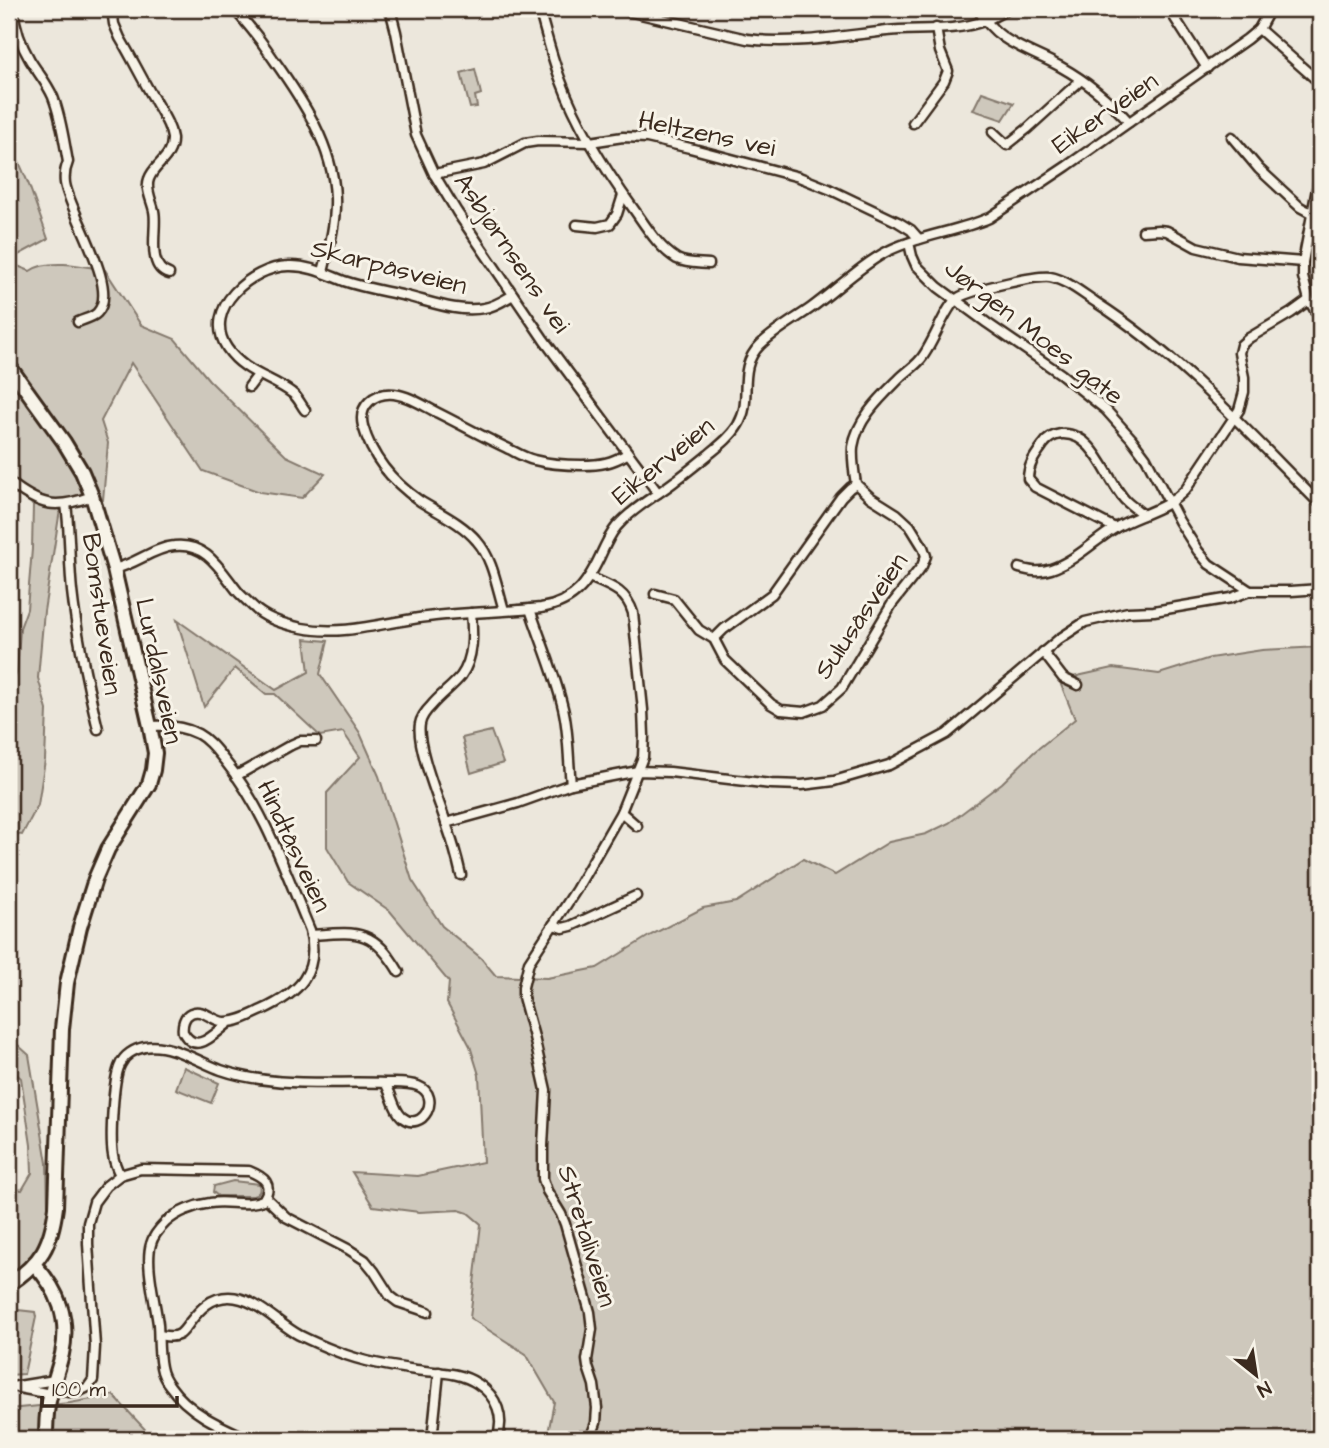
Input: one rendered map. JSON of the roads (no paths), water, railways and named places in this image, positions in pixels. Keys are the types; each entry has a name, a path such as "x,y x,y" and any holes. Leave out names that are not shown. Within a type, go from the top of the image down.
{"main road":[{"name":"Lurdalsveien","path":"9,366 64,442 82,471 92,496 114,569 155,753 151,779 145,792 116,836 101,865 86,906 67,983 62,1030 56,1207 51,1235 34,1264"},
{"path":"9,1284 34,1264 51,1285 64,1319 64,1346 47,1412 46,1439"}],"street":[{"path":"13,9 15,26 29,59 43,77 54,99 68,162 64,171 65,185 103,282 104,293 100,309 96,315 78,322"},
{"path":"112,9 120,38 166,120 170,132 172,145 147,184 155,212 155,256 158,267 169,274"},
{"path":"234,9 254,30 287,78 305,106 323,143 333,181 335,214 323,272"},
{"name":"Asbjørnsens vei","path":"390,9 416,135 434,174 513,295 658,494"},
{"path":"539,9 560,80 590,142 623,195 670,254 680,261 709,264"},
{"path":"620,9 768,42 806,41 968,25 984,21 1007,9"},
{"path":"978,9 984,21 995,32 1082,80 1129,122"},
{"path":"1169,9 1207,68"},
{"name":"Eikerveien","path":"114,569 130,565 166,547 192,547 211,557 240,594 258,611 276,622 305,629 331,630 437,615 530,609 553,606 565,601 575,594 589,577 617,526 712,452 734,431 744,414 745,372 758,347 872,260 888,251 989,218 1247,39 1259,29 1270,9"},
{"path":"912,122 944,81 948,71 940,51 936,28"},
{"path":"1259,29 1320,83"},
{"path":"993,132 1007,145 1082,80"},
{"path":"1232,137 1259,169 1300,207 1313,215"},
{"name":"Heltzens vei","path":"434,174 484,164 525,143 647,138 776,170 829,189 911,230 919,239"},
{"path":"1320,173 1303,262 1303,277 1309,300 1320,318"},
{"path":"577,225 597,227 610,223 617,214 623,195"},
{"path":"1143,231 1167,231 1196,247 1238,257 1303,262"},
{"name":"Jørgen Moes gate","path":"909,243 916,265 939,287 1061,374 1106,410 1146,458 1169,504 1198,551 1209,564 1250,591"},
{"name":"Skarpåsveien","path":"305,410 294,394 258,375 234,356 222,338 221,320 225,307 233,293 257,274 273,267 303,266 358,285 461,309 489,307 513,295"},
{"path":"714,639 772,594 841,497 856,484 853,447 861,424 872,407 919,360 956,299 972,292 1030,278 1058,279 1116,315 1203,386 1320,504"},
{"path":"1019,568 1041,572 1054,568 1115,528 1178,498 1239,410 1244,392 1239,354 1241,345 1309,300"},
{"path":"249,387 258,375"},
{"path":"504,610 489,562 477,541 391,477 366,436 362,422 364,408 373,398 384,395 394,394 412,399 493,442 531,459 551,463 599,465 614,462 627,454"},
{"path":"1115,528 1035,487 1028,479 1031,461 1046,440 1054,435 1066,434 1080,440 1095,453 1125,500 1143,515"},
{"path":"9,482 40,501 54,504 66,504 92,496"},
{"name":"Sulusåsveien","path":"655,594 674,599 699,630 714,639 724,660 771,704 781,710 804,712 822,705 842,688 892,604 922,566 926,556 909,526 856,484"},
{"name":"Bomstueveien","path":"66,504 78,633 98,729"},
{"name":"Stretaliveien","path":"589,577 625,595 630,603 644,736 643,757 621,812 576,890 529,962 523,981 523,997 546,1090 543,1179 565,1224 590,1312 592,1329 587,1360 597,1408 596,1423 590,1439"},
{"path":"446,823 571,784 638,771 670,772 771,784 802,785 834,781 889,765 947,734 1059,639 1085,622 1128,612 1154,611 1231,598 1250,591 1320,589"},
{"path":"530,609 563,708 571,784"},
{"path":"461,875 419,736 420,722 437,698 462,674 468,662 472,649 471,613"},
{"path":"1043,652 1063,678 1078,685"},
{"name":"Hindtåsveien","path":"150,726 190,730 213,746 250,796 275,846 311,935 309,972 299,988 274,1004 230,1023 204,1042 189,1040 182,1027 187,1016 195,1011 222,1023 230,1023"},
{"name":"Hindtåsveien","path":"236,776 300,741 316,741"},
{"path":"621,812 637,826"},
{"path":"553,926 571,926 636,896"},
{"name":"Hindtåsveien","path":"311,935 346,933 365,936 383,947 399,972"},
{"path":"121,1175 112,1148 117,1073 125,1057 140,1048 154,1046 174,1051 249,1079 275,1081 385,1083 412,1084 424,1089 429,1099 428,1112 423,1118 414,1122 408,1121 397,1112 385,1083"},
{"path":"10,1387 53,1388 69,1392 80,1391 88,1387 93,1380 95,1354 88,1223 91,1208 106,1185 121,1175 141,1169 249,1171 258,1175 268,1186 263,1200 251,1204 211,1202 168,1220 151,1242 149,1257 162,1371 168,1385 205,1419 249,1439"},
{"path":"265,1197 286,1217 365,1260 390,1296 398,1302 428,1312"},
{"path":"159,1335 181,1334 211,1301 236,1297 251,1303 299,1335 350,1356 380,1365 459,1375 472,1380 494,1399 501,1421 497,1439"},
{"path":"435,1439 433,1430 439,1373"},
{"path":"10,1387 53,1388"}]}
